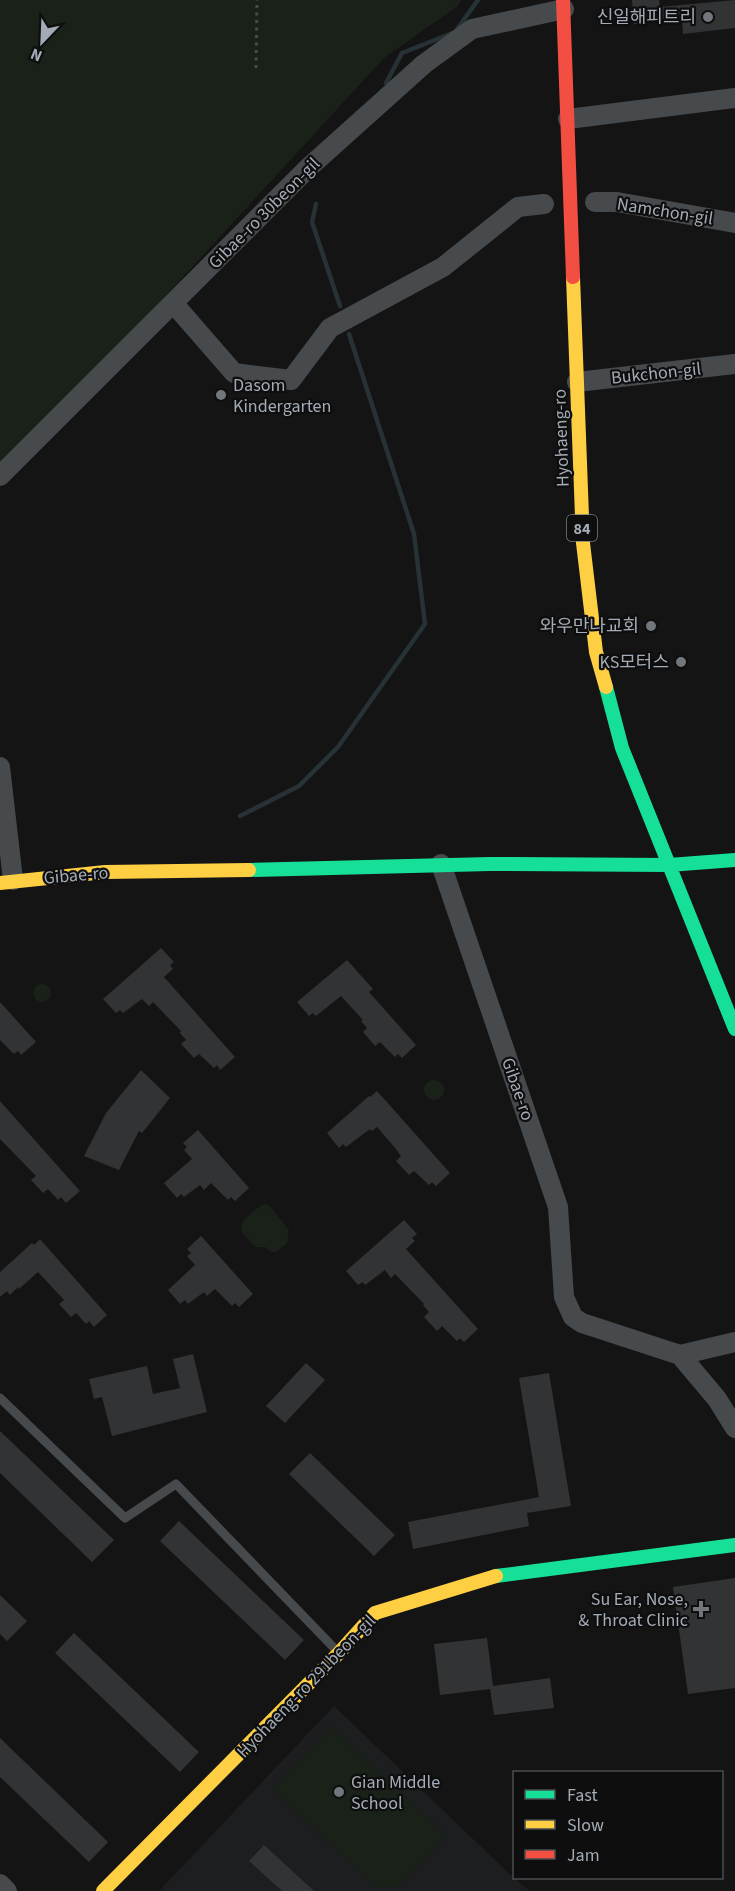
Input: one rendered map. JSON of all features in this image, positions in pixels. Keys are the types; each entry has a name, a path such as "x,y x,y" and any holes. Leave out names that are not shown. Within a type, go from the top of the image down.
{"street":[{"name":"Hyohaeng-ro","path":"564,4 583,543 596,651 622,748 735,1029"},
{"name":"Gibae-ro 30beon-gil","path":"0,476 307,169 424,64 472,29 564,4"},
{"path":"568,119 735,98"},
{"name":"Namchon-gil","path":"595,202 616,202 735,223"},
{"path":"174,304 234,373 291,380 330,328 443,267 518,207 544,204"},
{"name":"Bukchon-gil","path":"577,382 734,361"},
{"path":"0,767 7,882"},
{"name":"Gibae-ro","path":"7,882 105,872 380,868 441,864 669,865 735,860"},
{"name":"Gibae-ro","path":"441,864 558,1208 564,1297 573,1317 582,1323 680,1355"},
{"path":"735,1342 680,1355 717,1400 735,1428"},
{"name":"Hyohaeng-ro 291beon-gil","path":"103,1891 339,1653 375,1613 492,1577 735,1545"},
{"path":"0,1884 7,1891"}],"lane":[{"path":"0,1398 125,1518 176,1484 339,1653"}],"path":[{"path":"256,68 257,0"}],"shaded area":[{"path":"0,0 461,0 458,6 384,58 117,349 0,468"},
{"path":"38,984 46,984 51,989 49,1000 38,1002 33,997 33,989"},
{"path":"430,1080 438,1080 444,1086 444,1094 438,1100 430,1100 424,1094 424,1086"},
{"path":"265,1204 270,1206 289,1230 287,1243 276,1252 271,1252 265,1247 255,1247 241,1228 249,1215"},
{"name":"Gian Middle School","path":"334,1706 513,1879 530,1891 159,1891"},
{"path":"332,1727 446,1836 398,1886 377,1888 273,1789"}],"building":[{"name":"신일해피트리","path":"632,0 659,0 660,7 735,0 735,28 683,34 682,18 634,24"},
{"path":"161,948 174,962 170,965 173,969 164,977 235,1057 220,1070 217,1065 214,1068 199,1054 194,1058 181,1044 186,1040 180,1033 181,1031 153,1002 149,1006 142,999 123,1013 120,1010 116,1013 103,999"},
{"path":"347,960 373,989 369,992 416,1045 402,1058 398,1054 395,1057 380,1042 375,1046 363,1032 367,1028 361,1021 363,1020 341,996 316,1016 313,1013 309,1016 297,1002"},
{"path":"0,1002 36,1042 21,1055 18,1051 14,1054 0,1040"},
{"path":"141,1070 170,1098 142,1133 139,1131 119,1170 84,1156 106,1113"},
{"path":"377,1091 450,1173 436,1186 432,1182 429,1185 414,1171 409,1175 396,1161 401,1156 377,1127 372,1131 370,1129 346,1147 343,1144 339,1148 327,1133"},
{"path":"0,1101 80,1191 66,1203 61,1197 58,1200 48,1189 43,1193 31,1180 36,1176 0,1139"},
{"path":"198,1130 249,1188 235,1201 231,1197 228,1200 211,1183 204,1190 200,1185 184,1197 181,1194 177,1198 164,1183 192,1159 184,1150 187,1147 183,1143"},
{"path":"404,1220 417,1234 412,1238 415,1241 406,1249 478,1329 464,1342 460,1338 457,1341 442,1326 437,1331 424,1317 429,1312 424,1304 395,1274 391,1278 385,1270 365,1285 363,1282 358,1285 346,1271"},
{"path":"201,1236 253,1294 239,1307 235,1303 232,1306 215,1289 207,1296 204,1292 188,1304 185,1300 180,1304 168,1290 195,1265 187,1256 191,1253 187,1249"},
{"path":"40,1239 107,1315 94,1327 89,1321 86,1324 76,1313 71,1317 59,1304 64,1300 38,1272 10,1295 7,1291 0,1297 0,1272 32,1243 34,1245"},
{"path":"193,1354 207,1412 112,1436 102,1397 94,1399 89,1379 147,1366 153,1394 180,1388 173,1359"},
{"path":"306,1363 325,1380 285,1423 266,1406"},
{"path":"549,1373 571,1506 527,1513 529,1526 413,1549 408,1522 539,1497 519,1378"},
{"path":"0,1431 114,1540 92,1562 0,1473"},
{"path":"310,1453 395,1535 374,1556 289,1474"},
{"path":"179,1521 304,1640 285,1660 160,1541"},
{"path":"735,1578 735,1688 688,1694 673,1587"},
{"path":"0,1595 27,1621 7,1641 0,1634"},
{"path":"74,1633 199,1752 180,1772 55,1653"},
{"path":"487,1638 493,1686 550,1678 554,1708 494,1715 490,1689 440,1695 434,1644"},
{"path":"0,1738 108,1842 89,1862 0,1777"},
{"path":"264,1845 314,1891 282,1891 249,1861"}],"waterway":[{"path":"386,83 402,53 455,32 478,0"},
{"path":"316,204 312,222 340,306"},
{"path":"240,816 299,786 338,747 425,624 414,534 349,334"}],"traffic: fast":[{"path":"606,687 622,748 735,1029"},
{"path":"249,870 490,864 669,865 735,860"},
{"path":"496,1576 735,1545"}],"traffic: slow":[{"path":"573,277 583,543 596,652 606,687"},
{"path":"0,883 105,872 249,870"},
{"path":"103,1891 339,1653 375,1613 496,1576"}],"traffic: jam":[{"path":"563,0 573,277"}],"place":[{"name":"신일해피트리","path":"708,17"},
{"name":"Dasom Kindergarten","path":"221,395"},
{"name":"와우만나교회","path":"651,626"},
{"name":"KS모터스","path":"681,662"},
{"name":"Su Ear, Nose, & Throat Clinic","path":"701,1609"},
{"name":"Gian Middle School","path":"339,1792"}]}
